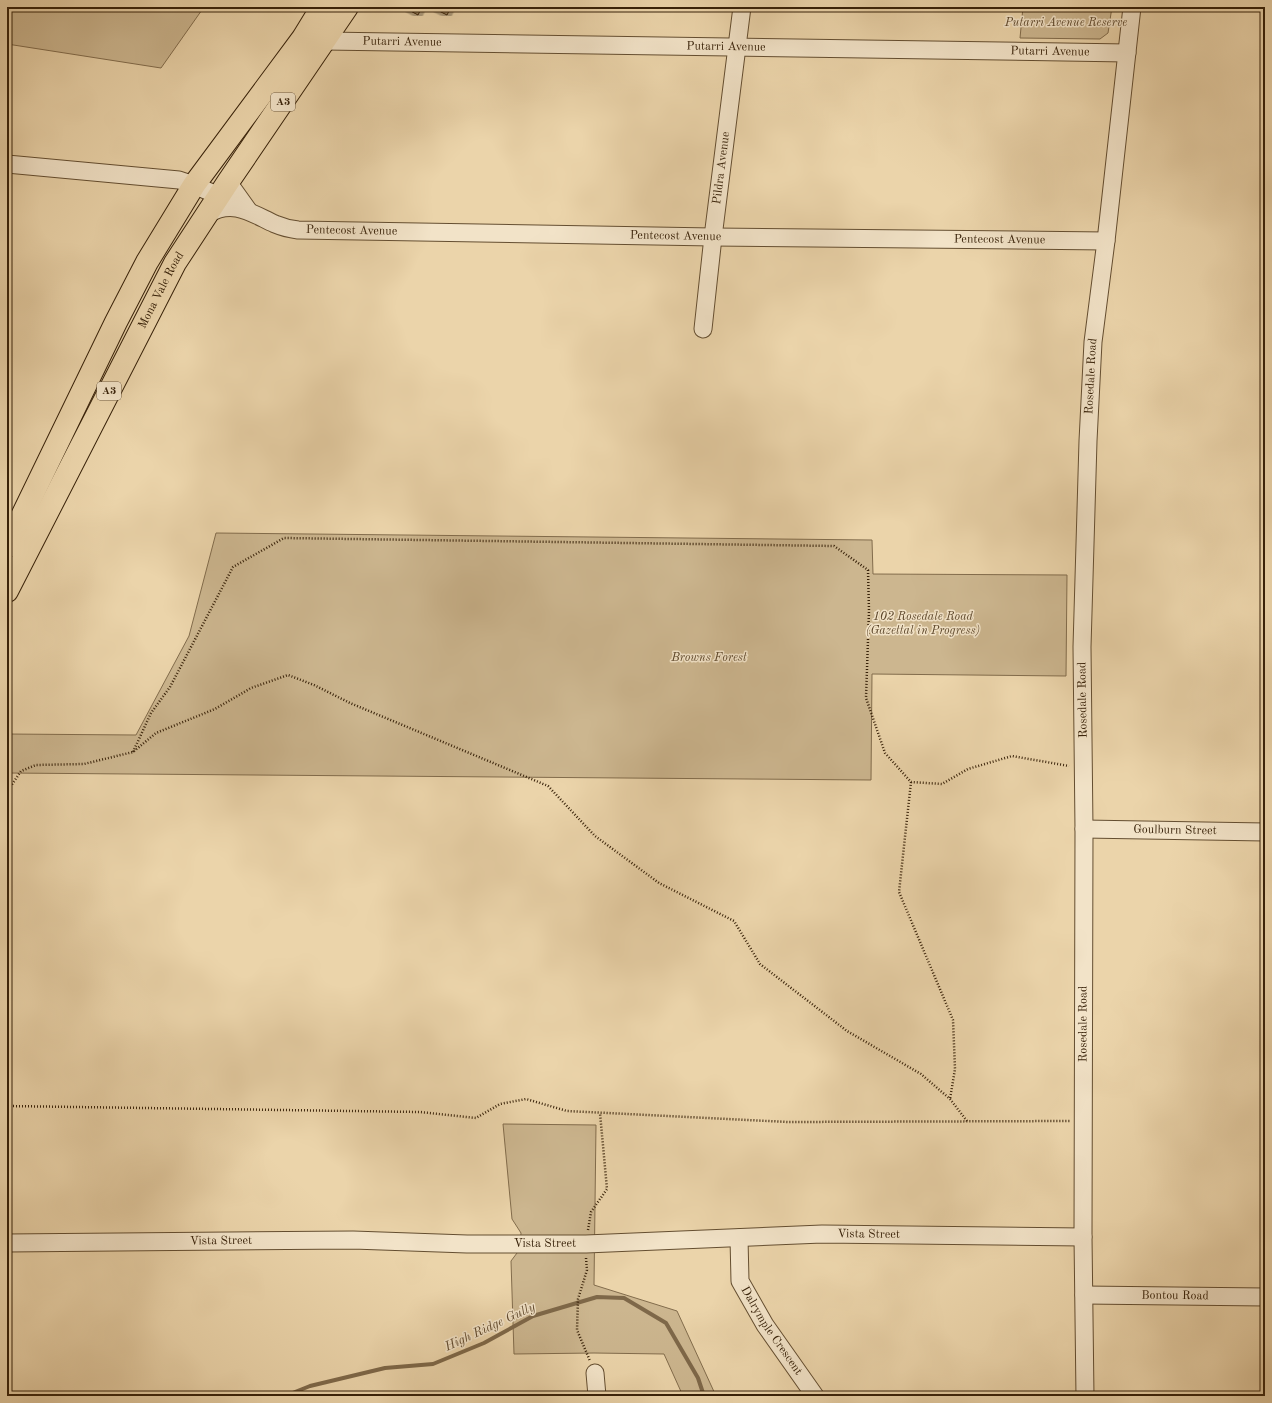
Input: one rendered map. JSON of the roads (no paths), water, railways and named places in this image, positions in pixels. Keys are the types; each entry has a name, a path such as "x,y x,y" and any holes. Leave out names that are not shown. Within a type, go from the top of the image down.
{"highway":[{"name":"Mona Vale Road","path":"7,547 116,322 144,268 194,185 303,38 322,7"},
{"name":"Mona Vale Road","path":"7,591 175,263 347,7"}],"street":[{"name":"Pildra Avenue","path":"703,329 742,7"},
{"name":"Rosedale Road","path":"1085,1396 1082,1121 1084,769 1082,647 1088,441 1093,342 1106,241 1132,7"},
{"name":"Putarri Avenue","path":"324,41 1127,53"},
{"path":"7,164 179,180 194,185 219,197"},
{"name":"Pentecost Avenue","path":"248,210 225,207 217,209 219,197 248,210 276,224 298,230 713,237 1106,241"},
{"name":"Goulburn Street","path":"1084,829 1265,832"},
{"name":"Vista Street","path":"7,1243 353,1240 467,1244 586,1244 822,1234 1083,1237"},
{"name":"Dalrymple Crescent","path":"739,1238 740,1280 765,1325 815,1396"},
{"name":"Bontou Road","path":"1084,1295 1265,1297"},
{"path":"595,1373 597,1396"}],"waterway":[{"name":"High Ridge Gully","path":"285,1396 310,1386 385,1368 433,1364 484,1343 533,1316 597,1297 624,1298 666,1323 698,1378 704,1396"}],"park label":[{"name":"Putarri Avenue Reserve","path":"1066,23"},
{"name":"102 Rosedale Road (Gazettal in Progress)","path":"923,624"},
{"name":"Browns Forest","path":"709,658"}]}
